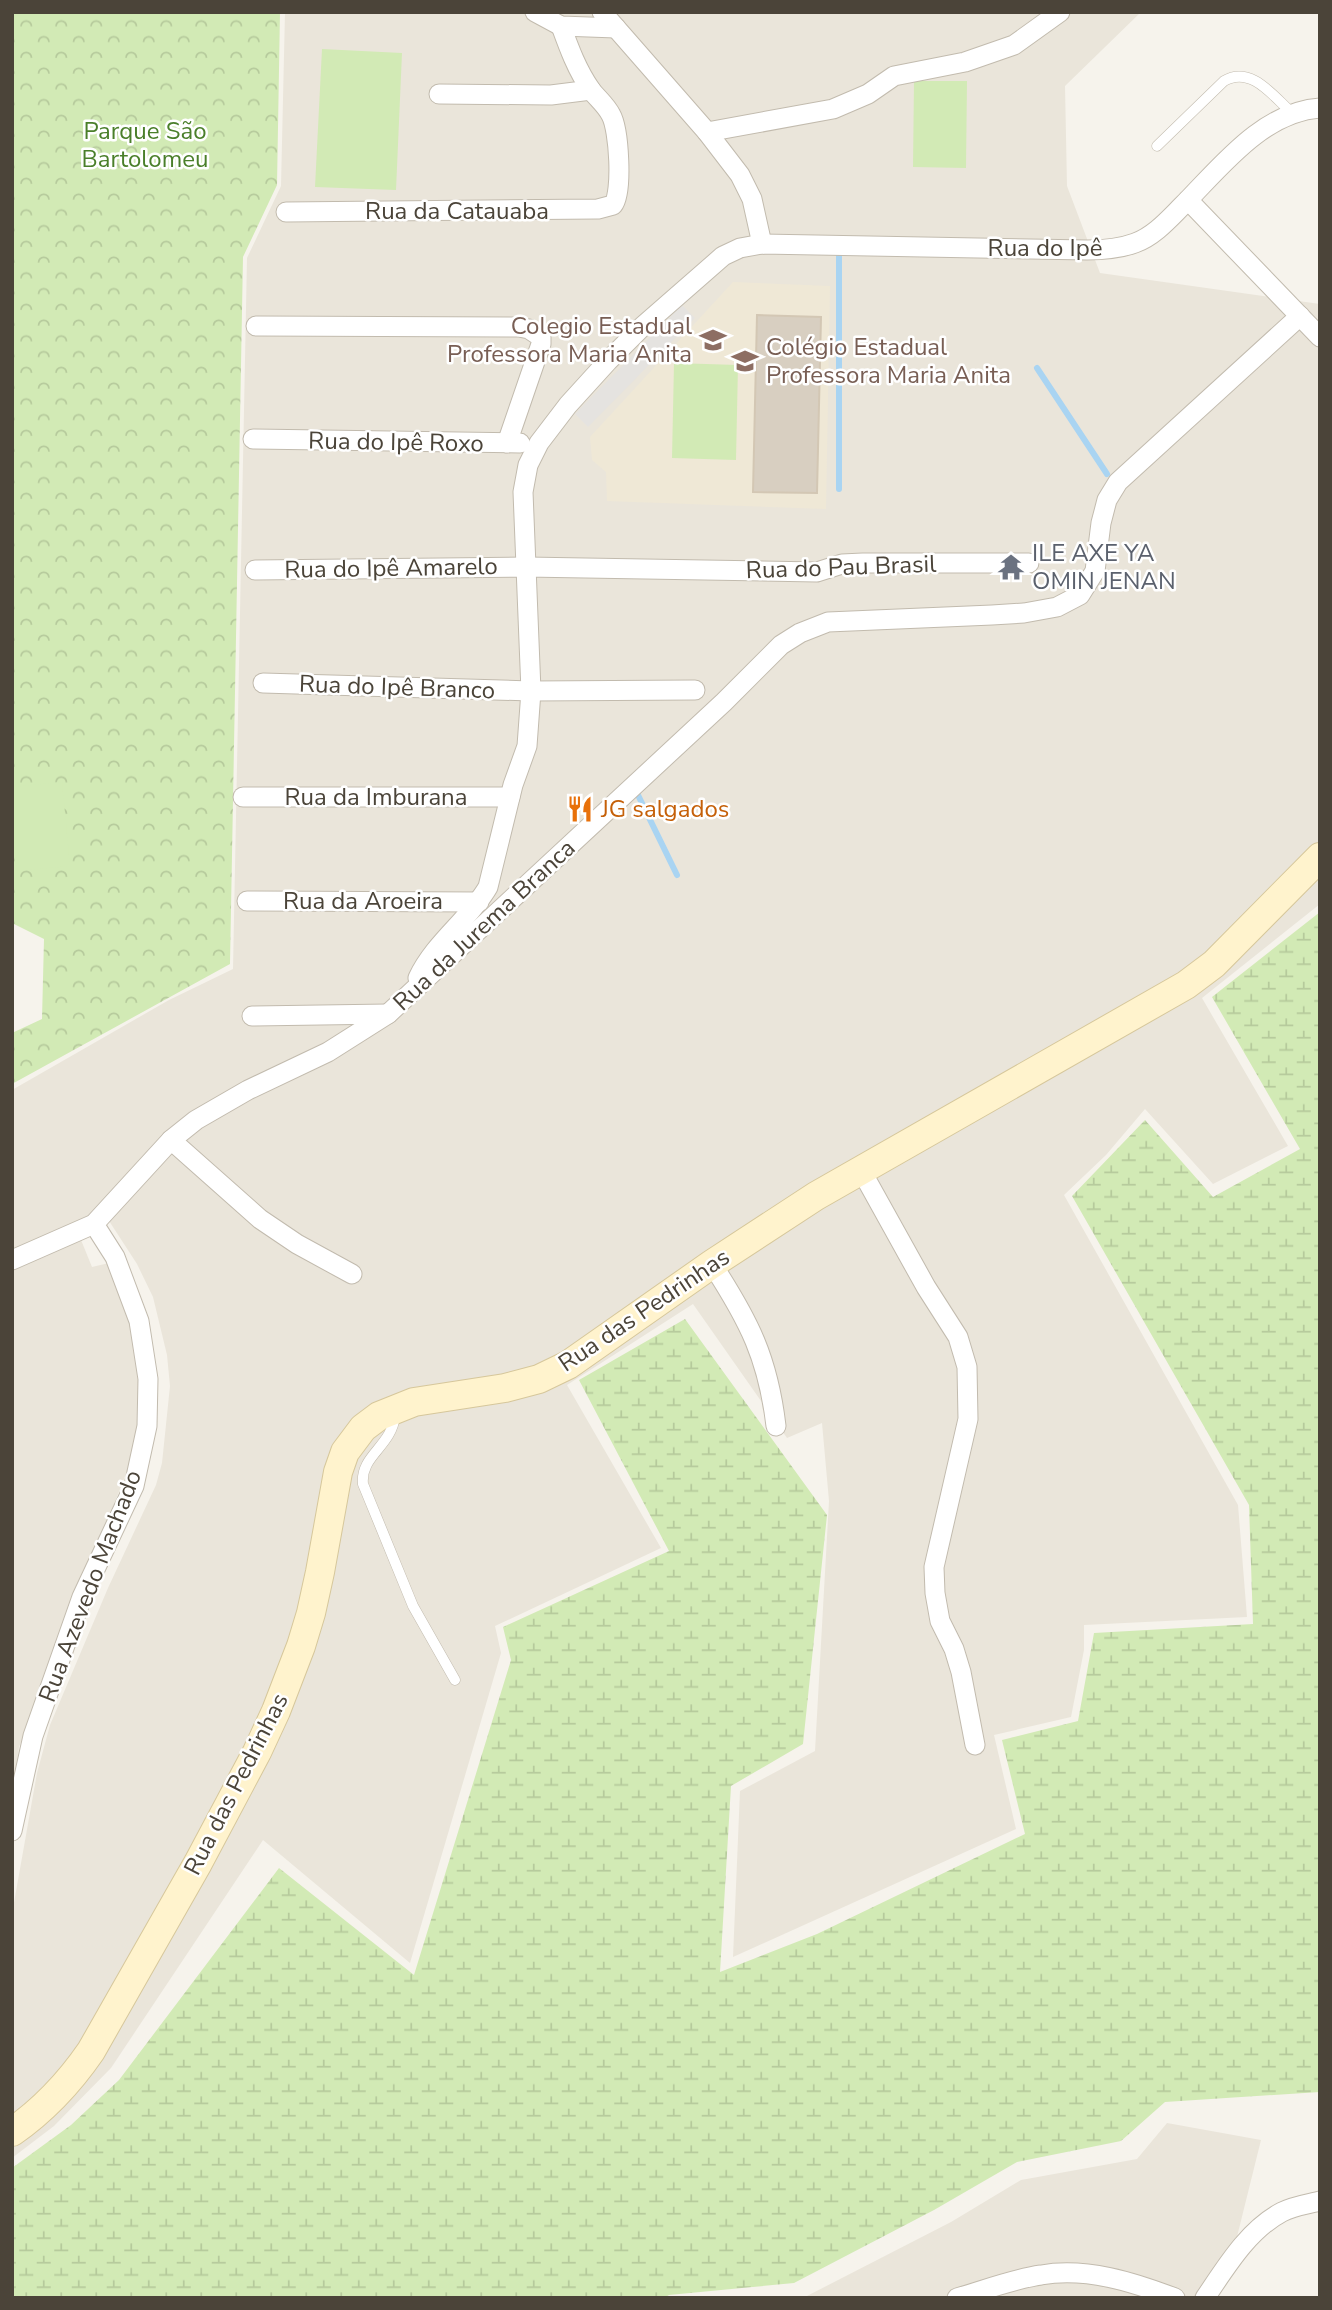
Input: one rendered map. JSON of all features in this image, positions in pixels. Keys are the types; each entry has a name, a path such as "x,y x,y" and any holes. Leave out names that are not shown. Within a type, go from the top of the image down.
{"main road":[{"name":"Rua das Pedrinhas","path":"12,2132 44,2109 72,2079 91,2051 257,1752 296,1659 311,1613 338,1472 345,1452 363,1428 379,1416 414,1402 505,1388 539,1379 568,1365 712,1264 861,1170 1186,985 1214,964 1320,858"}],"street":[{"path":"535,12 561,26 616,27"},
{"path":"602,12 707,132 740,176 752,199 762,244"},
{"path":"707,132 833,109 868,94 894,76 965,62 1014,45 1060,12"},
{"path":"439,94 551,95 591,90 575,61 561,26"},
{"name":"Rua da Catauaba","path":"286,212 598,209 613,205 618,193 614,123 604,104 591,90"},
{"name":"Rua do Ipê","path":"479,902 488,887 510,797 527,746 531,691 523,492 528,465 538,443 568,405 643,326 723,256 740,248 762,244 1112,249 1138,242 1158,229 1252,138 1292,113 1320,107"},
{"path":"1188,200 1320,337"},
{"name":"Rua da Jurema Branca","path":"94,1224 171,1140 196,1120 328,1052 388,1014 714,711 781,645 800,633 828,622 1024,613 1057,607 1080,595 1095,571 1107,500 1118,482 1300,316"},
{"path":"256,326 519,327 537,333 541,337 541,344 507,443"},
{"name":"Rua do Ipê Roxo","path":"253,439 538,443"},
{"name":"Rua do Pau Brasil","path":"526,567 817,572 842,564 1029,563"},
{"name":"Rua do Ipê Amarelo","path":"255,569 526,567"},
{"name":"Rua do Ipê Branco","path":"262,683 531,691 695,690"},
{"name":"Rua da Imburana","path":"243,797 510,797"},
{"name":"Rua da Aroeira","path":"247,901 479,902"},
{"path":"412,992 426,962 479,902"},
{"path":"252,1016 388,1014"},
{"path":"171,1140 260,1219 297,1244 352,1274"},
{"path":"861,1170 926,1287 958,1337 967,1367 968,1419 934,1567 940,1621 954,1649 961,1672 975,1745"},
{"path":"12,1260 94,1224"},
{"name":"Rua Azevedo Machado","path":"12,1830 33,1736 82,1597 134,1486 147,1426 148,1379 139,1321 114,1257 94,1224"},
{"path":"712,1264 742,1309 756,1341 766,1370 776,1426"},
{"path":"1205,2298 1236,2253 1255,2233 1282,2212 1320,2202"},
{"path":"957,2298 1024,2278 1071,2273 1135,2283 1175,2298"}],"lane":[{"path":"1157,146 1224,81 1233,76 1243,75 1255,79 1292,113"},
{"path":"396,1408 394,1427 382,1447 368,1460 362,1475 363,1484 413,1606 455,1680"}],"shaded area":[{"path":"285,12 1141,12 1065,86 1067,186 1100,273 1320,304 1320,904 1202,998 1288,1146 1213,1184 1145,1109 1106,1155 1064,1195 1238,1505 1247,1617 1084,1625 1084,1650 1071,1717 994,1735 1016,1829 733,1957 740,1791 815,1751 829,1501 822,1423 787,1438 693,1304 567,1385 661,1548 495,1626 501,1653 410,1963 263,1840 111,2068 54,2126 12,2158 12,1914 37,1773 50,1725 108,1588 156,1485 162,1463 170,1386 167,1355 153,1297 137,1264 100,1207 91,1215 12,1252 12,1090 169,1000 233,969 247,258 281,186"},
{"name":"Colégio Estadual Professora Maria Anita","path":"733,282 830,286 826,509 607,501 606,472 592,460 590,437"},
{"path":"682,305 695,318 588,427 575,414"},
{"path":"81,1240 92,1267 109,1263 128,1307 144,1379 138,1443 19,1747 12,1801 12,1269"},
{"path":"1167,2123 1261,2140 1230,2265 1205,2298 795,2298 805,2297 951,2222 1021,2180 1137,2159"}],"green space":[{"name":"Parque São Bartolomeu","path":"12,12 280,12 277,185 243,257 230,964 12,1084 12,1033 42,1019 44,939 12,923"},
{"path":"322,49 402,53 396,190 315,187"},
{"path":"914,81 967,81 966,168 913,167"},
{"path":"674,363 738,365 736,460 672,458"},
{"path":"62,782 70,866 17,871 12,823 12,787"},
{"path":"1320,912 1320,2092 1165,2102 1121,2141 1017,2162 934,2210 794,2283 669,2295 664,2298 12,2298 12,2168 71,2125 119,2080 279,1868 414,1975 511,1660 503,1627 669,1551 579,1380 685,1319 827,1515 803,1744 731,1786 720,1972 817,1934 1025,1834 1002,1740 1078,1721 1094,1633 1253,1624 1249,1505 1072,1196 1145,1120 1213,1197 1300,1149 1212,997"}],"building":[{"path":"757,315 821,317 817,493 753,492"}],"waterway":[{"path":"839,252 839,489"},
{"path":"1037,368 1107,474"},
{"path":"637,793 677,875"}],"place":[{"name":"Colegio Estadual Professora Maria Anita","path":"713,340"},
{"name":"Colégio Estadual Professora Maria Anita","path":"745,361"},
{"name":"ILE AXE YA OMIN JENAN","path":"1011,567"},
{"name":"JG salgados","path":"580,809"}]}
